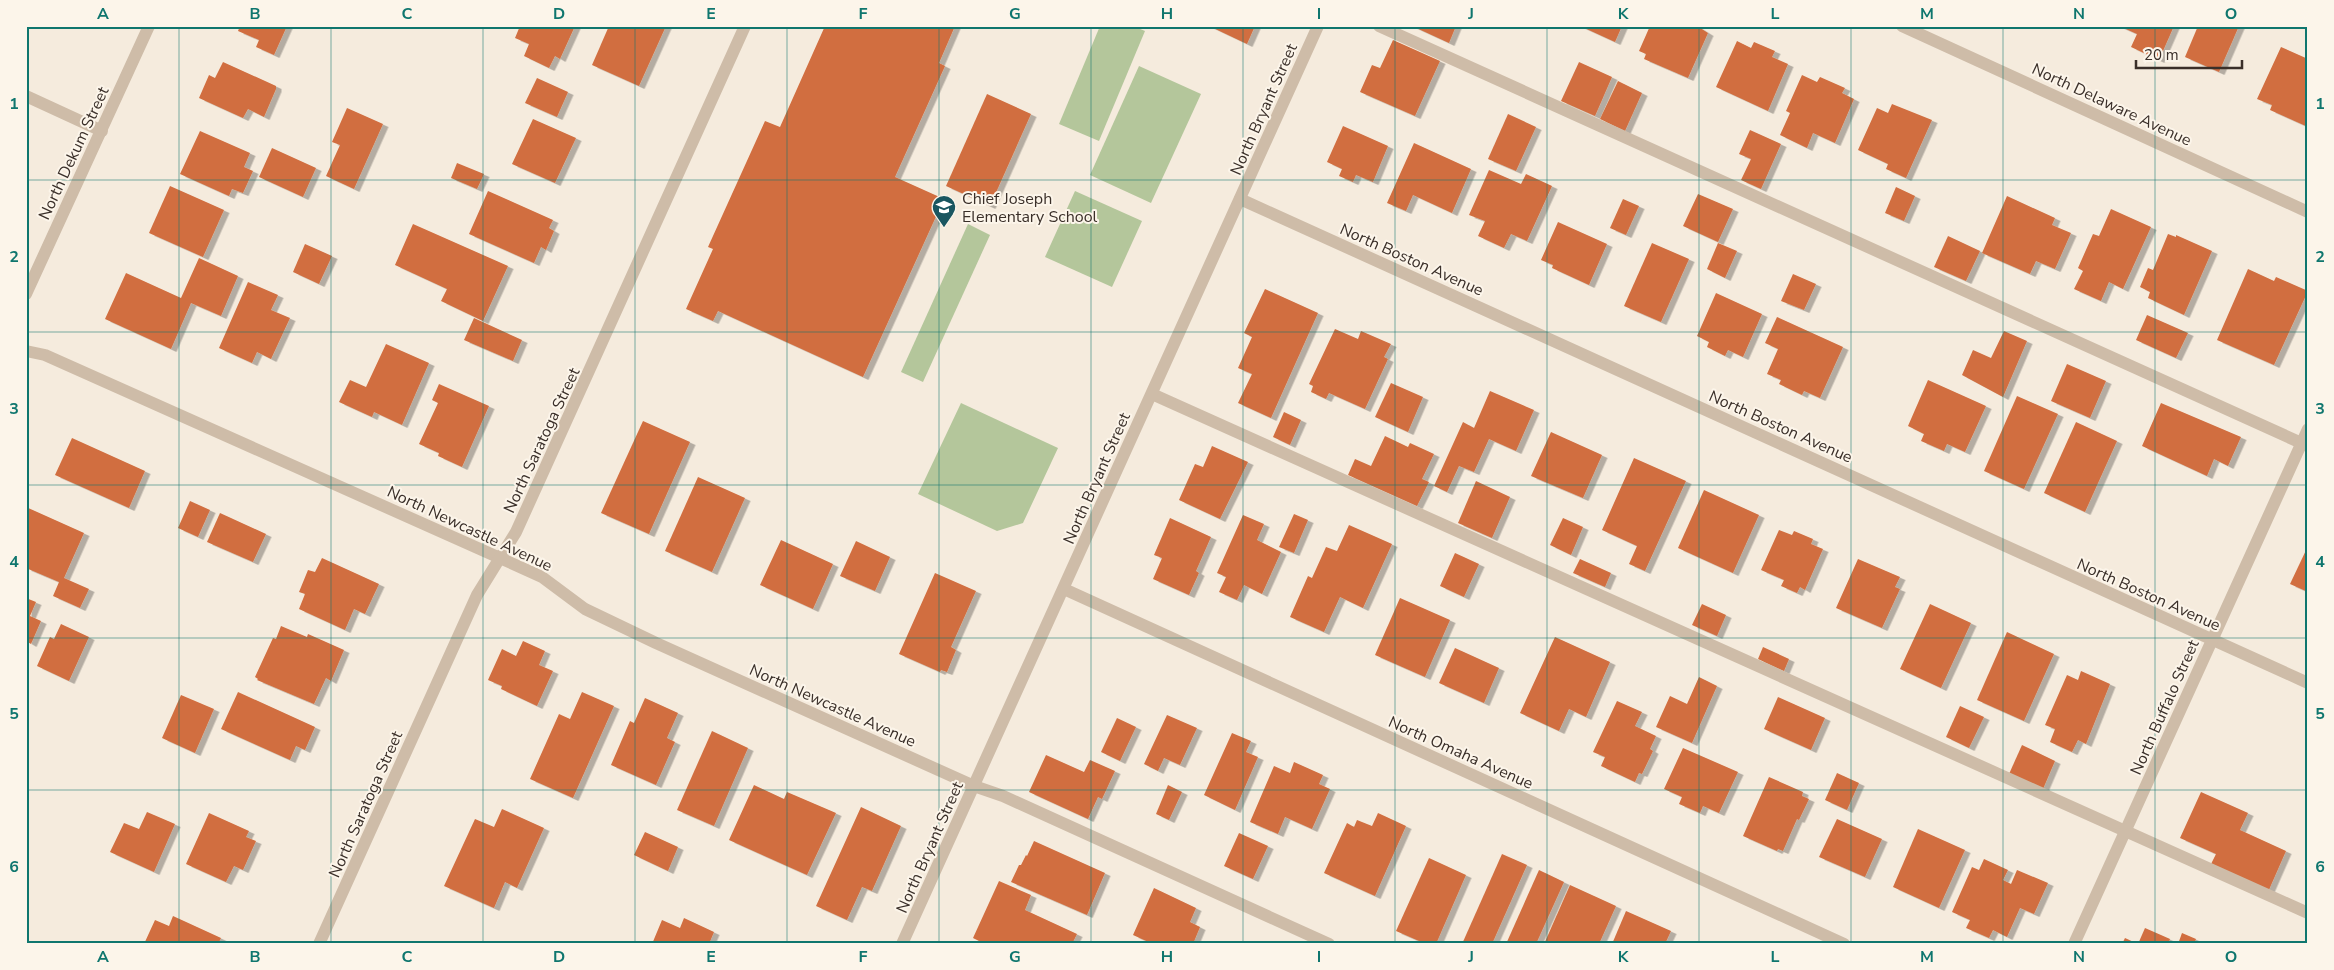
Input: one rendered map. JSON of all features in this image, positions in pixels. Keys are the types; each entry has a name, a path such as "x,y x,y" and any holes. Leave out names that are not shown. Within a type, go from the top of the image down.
{"street":[{"name":"North Dekum Street","path":"26,294 149,26"},
{"name":"North Saratoga Street","path":"319,944 477,595 516,532 537,487 745,26"},
{"name":"North Bryant Street","path":"902,944 1318,26"},
{"path":"1379,26 2304,445"},
{"name":"North Delaware Avenue","path":"1902,26 2308,212"},
{"path":"26,96 102,131"},
{"name":"North Boston Avenue","path":"1240,199 2308,684"},
{"name":"North Newcastle Avenue","path":"26,351 45,355 542,577 585,609 638,635 974,786 1012,800 1330,944"},
{"path":"1152,394 2308,913"},
{"name":"North Buffalo Street","path":"2074,944 2212,640 2304,445 2308,429"},
{"name":"North Omaha Avenue","path":"1064,589 1844,944"}],"green space":[{"path":"1100,26 1133,26 1145,31 1099,141 1059,124"},
{"path":"1139,66 1201,94 1151,203 1090,175"},
{"path":"1075,191 1142,221 1112,287 1045,257"},
{"path":"968,224 990,235 923,382 901,372"},
{"path":"961,403 1058,448 1023,523 997,531 918,494"}],"building":[{"path":"240,26 287,26 274,55 256,47 259,40 238,31"},
{"path":"520,26 575,26 560,59 555,56 549,68 524,56 529,44 515,38"},
{"path":"609,26 666,26 639,86 592,65"},
{"path":"825,26 955,26 939,63 945,66 895,177 944,199 863,377 718,311 713,321 686,309 713,249 708,247 765,121 780,127"},
{"path":"1209,26 1255,26 1247,44"},
{"path":"1412,26 1456,26 1449,43"},
{"path":"1580,26 1622,26 1615,42"},
{"path":"1650,26 1697,26 1708,33 1688,78 1644,59 1646,54 1639,51"},
{"path":"2119,26 2174,26 2159,60 2131,47 2137,34"},
{"path":"2198,26 2239,26 2219,72 2185,57"},
{"path":"1393,40 1440,61 1415,116 1360,92 1372,65 1380,68"},
{"path":"1737,41 1751,48 1754,42 1775,51 1772,57 1788,64 1768,111 1716,87"},
{"path":"2281,47 2308,59 2308,127 2270,110 2272,105 2257,99"},
{"path":"223,62 276,86 264,117 248,109 243,118 199,98 209,75 215,78"},
{"path":"1579,62 1612,77 1595,116 1561,101"},
{"path":"1802,75 1817,82 1820,77 1845,88 1842,93 1854,99 1835,143 1813,133 1807,148 1780,135 1790,113 1786,111"},
{"path":"537,78 568,92 557,117 525,103"},
{"path":"1618,81 1642,93 1625,131 1600,119"},
{"path":"987,94 1031,114 990,206 946,186"},
{"path":"1892,104 1932,120 1906,178 1886,169 1888,164 1858,150 1877,108 1888,113"},
{"path":"347,108 383,124 354,189 326,176 340,145 332,142"},
{"path":"1508,114 1536,127 1516,171 1488,159"},
{"path":"533,119 576,138 555,183 512,164"},
{"path":"1343,126 1388,146 1373,182 1356,175 1353,182 1339,176 1342,169 1327,162"},
{"path":"1750,130 1781,144 1761,189 1741,180 1751,159 1739,154"},
{"path":"200,131 250,153 244,167 253,171 243,193 232,189 229,196 180,174"},
{"path":"1414,143 1471,169 1452,213 1413,195 1406,211 1387,203"},
{"path":"272,148 316,168 303,197 259,177"},
{"path":"457,163 484,174 477,189 451,178"},
{"path":"1489,170 1521,184 1526,174 1552,186 1527,241 1511,234 1504,248 1478,236 1485,221 1469,215"},
{"path":"170,186 224,210 203,257 149,233"},
{"path":"1896,187 1915,196 1904,221 1885,213"},
{"path":"488,191 553,220 549,228 554,231 546,250 541,247 534,263 469,234"},
{"path":"1698,194 1733,209 1718,242 1683,226"},
{"path":"2007,196 2055,218 2052,225 2071,233 2055,269 2036,261 2030,274 1982,253"},
{"path":"1623,199 1639,206 1626,235 1610,228"},
{"path":"2111,209 2151,227 2123,289 2109,282 2101,301 2074,289 2083,271 2078,268 2093,234 2099,236"},
{"path":"1558,222 1607,244 1589,285 1552,268 1553,265 1541,260"},
{"path":"413,224 508,266 483,321 441,301 447,289 395,265"},
{"path":"2168,234 2176,237 2176,235 2212,251 2184,315 2148,298 2150,292 2140,287 2148,268 2153,270"},
{"path":"1948,236 1980,251 1966,281 1934,267"},
{"path":"1652,243 1689,259 1661,322 1624,306"},
{"path":"1718,243 1737,251 1725,278 1707,269"},
{"path":"305,244 332,256 319,284 293,272"},
{"path":"199,258 238,276 221,316 191,303 171,349 105,319 126,273 181,298"},
{"path":"2248,269 2274,281 2276,277 2308,291 2274,365 2217,340"},
{"path":"1793,274 1816,284 1804,310 1781,301"},
{"path":"248,282 278,295 271,310 290,318 271,359 257,352 252,363 219,348"},
{"path":"1265,289 1318,313 1271,418 1238,403 1252,374 1238,368 1252,337 1244,333"},
{"path":"1716,293 1762,314 1743,357 1728,350 1725,356 1707,347 1709,342 1697,336"},
{"path":"2147,315 2188,333 2176,358 2136,340"},
{"path":"1777,317 1843,347 1820,398 1804,391 1802,395 1779,384 1781,380 1767,374 1778,349 1765,343"},
{"path":"474,318 522,340 513,361 464,340"},
{"path":"1335,329 1358,339 1361,331 1391,344 1384,357 1388,359 1365,409 1329,393 1326,399 1311,392 1313,386 1309,384"},
{"path":"2004,331 2027,341 2003,397 1962,375 1973,350 1991,358"},
{"path":"386,344 429,363 402,425 374,412 372,417 339,402 350,380 366,387"},
{"path":"2067,364 2106,381 2090,418 2051,401"},
{"path":"1928,380 1986,406 1965,452 1947,444 1944,451 1921,441 1924,434 1908,426"},
{"path":"1391,383 1423,397 1408,432 1375,417"},
{"path":"439,384 489,406 462,467 438,456 439,453 419,444 438,403 432,400"},
{"path":"1490,391 1534,410 1516,451 1489,439 1474,472 1459,466 1447,492 1434,486 1463,422 1474,428"},
{"path":"2017,396 2058,414 2024,489 1984,471"},
{"path":"2161,403 2241,437 2228,466 2214,459 2207,476 2142,446"},
{"path":"1284,412 1301,420 1290,445 1273,437"},
{"path":"643,421 690,442 649,534 601,513"},
{"path":"2076,422 2117,441 2085,512 2044,493"},
{"path":"1551,432 1602,455 1583,498 1531,476"},
{"path":"1385,436 1408,447 1410,443 1434,454 1422,479 1429,482 1417,506 1348,475 1355,459 1371,466"},
{"path":"72,438 145,471 129,508 55,475"},
{"path":"1212,446 1248,462 1220,519 1179,500 1195,464 1203,467"},
{"path":"1634,458 1686,481 1645,571 1629,564 1637,546 1602,530"},
{"path":"698,477 745,498 712,572 665,551"},
{"path":"1476,481 1510,497 1492,538 1458,523"},
{"path":"1704,490 1759,515 1733,573 1678,548"},
{"path":"190,501 210,510 198,537 178,528"},
{"path":"26,507 84,533 64,578 89,589 80,608 53,596 59,582 26,568"},
{"path":"220,513 266,534 253,562 207,542"},
{"path":"1294,514 1308,520 1294,553 1279,547"},
{"path":"1243,515 1264,524 1257,540 1281,552 1262,594 1244,585 1237,600 1219,592 1226,577 1217,573"},
{"path":"1170,518 1211,537 1196,571 1199,573 1189,595 1153,579 1162,558 1154,555"},
{"path":"1563,518 1583,527 1571,555 1550,545"},
{"path":"1349,525 1392,544 1363,608 1340,597 1324,632 1290,617 1308,576 1312,578 1326,547 1337,551"},
{"path":"1779,530 1792,535 1794,531 1813,539 1811,544 1823,549 1805,590 1800,587 1797,593 1781,586 1784,580 1761,570"},
{"path":"781,540 833,564 813,609 760,585"},
{"path":"856,541 890,557 875,591 840,576"},
{"path":"2308,546 2308,592 2290,584"},
{"path":"1455,553 1479,564 1464,597 1440,586"},
{"path":"322,558 379,584 365,614 354,609 345,630 299,609 305,594 299,592 308,570 315,572"},
{"path":"1580,559 1611,573 1605,587 1573,573"},
{"path":"1858,559 1900,577 1895,587 1900,589 1882,628 1836,608"},
{"path":"935,573 976,591 951,647 956,650 947,672 941,670 940,672 899,654"},
{"path":"26,598 36,602 30,616 41,621 31,644 26,641"},
{"path":"1400,598 1450,620 1425,677 1375,655"},
{"path":"1702,604 1726,615 1717,636 1692,625"},
{"path":"1930,604 1971,623 1941,688 1900,669"},
{"path":"61,624 89,637 69,681 37,666 50,637 54,639"},
{"path":"281,626 307,637 308,634 344,650 331,681 326,678 314,704 257,680 255,677 273,638 276,639"},
{"path":"2007,632 2054,654 2024,721 1977,700"},
{"path":"1555,637 1610,662 1586,717 1569,709 1559,731 1520,713"},
{"path":"523,641 545,651 539,665 553,671 537,706 501,689 502,686 488,680 502,649 516,656"},
{"path":"1763,647 1789,659 1784,671 1758,659"},
{"path":"1455,648 1499,668 1484,703 1439,683"},
{"path":"2081,671 2110,684 2086,744 2078,740 2072,752 2050,742 2055,729 2045,725 2067,675 2078,680"},
{"path":"1699,677 1717,686 1692,743 1656,727 1670,696 1687,704"},
{"path":"238,692 315,727 305,750 296,746 290,760 221,729"},
{"path":"582,692 614,706 573,798 530,779 559,714 570,719"},
{"path":"181,695 214,709 195,753 162,738"},
{"path":"1778,697 1825,718 1811,750 1764,729"},
{"path":"645,698 678,713 667,738 675,742 656,785 611,765 630,721 634,723"},
{"path":"1617,701 1642,712 1635,726 1656,736 1650,749 1653,751 1642,774 1639,773 1635,782 1601,766 1605,757 1593,752"},
{"path":"1960,706 1984,717 1969,748 1946,737"},
{"path":"1167,715 1197,728 1180,765 1164,758 1158,771 1144,764"},
{"path":"1117,718 1136,727 1120,761 1101,752"},
{"path":"712,731 748,748 714,826 677,810"},
{"path":"1232,733 1251,741 1246,752 1258,757 1235,810 1204,795"},
{"path":"2022,745 2055,761 2043,789 2009,774"},
{"path":"1683,748 1738,772 1719,813 1703,806 1700,813 1679,804 1682,797 1664,789"},
{"path":"1046,755 1084,772 1090,760 1115,771 1102,799 1098,797 1088,819 1029,792"},
{"path":"1294,762 1323,775 1319,784 1330,789 1312,829 1285,817 1278,834 1250,822 1274,766 1290,773"},
{"path":"1837,773 1859,783 1847,810 1825,800"},
{"path":"1769,777 1803,792 1802,796 1809,799 1799,820 1797,819 1783,851 1778,849 1777,851 1743,836"},
{"path":"754,785 784,799 787,792 836,813 807,875 729,840"},
{"path":"1168,785 1182,792 1169,820 1156,814"},
{"path":"2201,792 2248,813 2240,830 2286,851 2268,892 2210,866 2216,854 2180,838"},
{"path":"861,807 901,826 872,891 862,887 847,920 816,906"},
{"path":"502,809 544,828 517,888 505,882 494,908 444,886 475,819 494,827"},
{"path":"147,812 175,824 154,872 110,852 124,823 139,829"},
{"path":"209,813 249,831 246,837 256,841 243,870 234,866 226,882 186,864"},
{"path":"1378,813 1406,826 1375,896 1324,873 1347,823 1354,827 1357,820 1372,826"},
{"path":"1837,819 1882,839 1865,877 1819,857"},
{"path":"1918,829 1965,850 1939,908 1893,887"},
{"path":"645,832 678,847 668,871 634,855"},
{"path":"1239,833 1268,846 1253,879 1224,866"},
{"path":"1034,841 1105,873 1087,915 1011,882"},
{"path":"1502,854 1527,865 1492,944 1462,944"},
{"path":"1429,858 1466,875 1436,944 1426,944 1396,931"},
{"path":"1984,859 2008,870 2003,880 2011,884 2017,870 2048,883 2034,914 2020,908 2007,937 1993,930 1989,938 1966,928 1970,920 1952,912 1972,867 1979,870"},
{"path":"1539,870 1564,882 1536,944 1506,944"},
{"path":"999,881 1031,895 1025,910 1077,934 1072,944 985,944 973,938"},
{"path":"1570,885 1616,906 1599,944 1544,944"},
{"path":"1154,888 1196,908 1190,922 1200,927 1193,944 1153,944 1133,935"},
{"path":"1626,911 1671,931 1665,944 1612,944"},
{"path":"173,916 221,938 218,944 144,944 155,920 169,926"},
{"path":"684,918 714,932 709,944 652,944 662,920 680,928"},
{"path":"2145,928 2170,939 2168,944 2138,944"},
{"path":"2182,933 2196,939 2194,944 2178,944"},
{"path":"2125,938 2138,944 2122,944"}],"place":[{"name":"Chief Joseph Elementary School","path":"944,228"}]}
